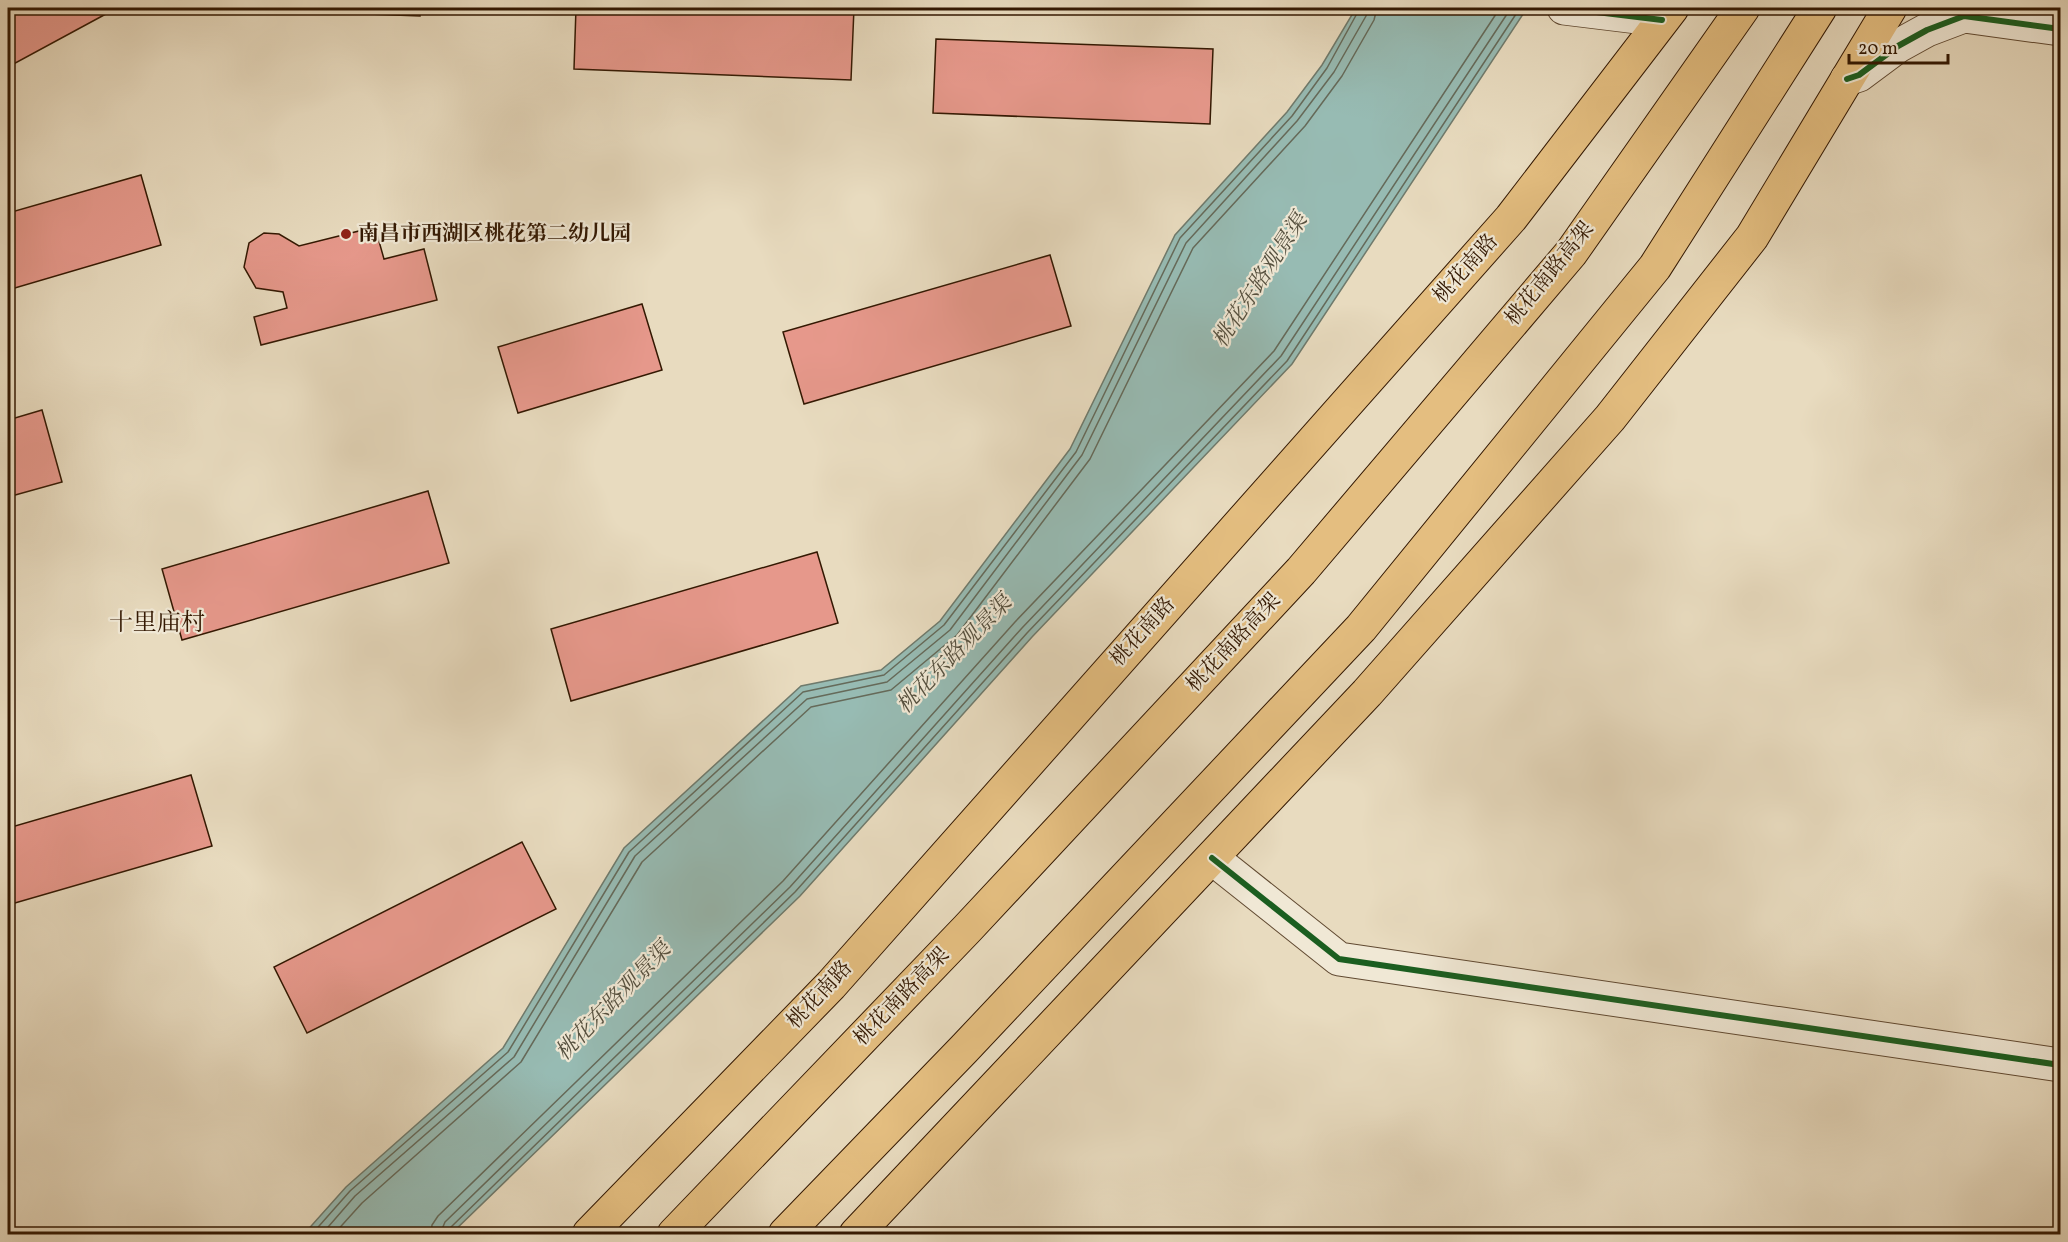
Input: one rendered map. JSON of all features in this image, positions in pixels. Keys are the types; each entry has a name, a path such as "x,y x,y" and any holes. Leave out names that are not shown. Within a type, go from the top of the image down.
{"main road":[{"name":"桃花南路高架","path":"674,1234 975,921 1302,571 1570,252 1743,8"},
{"path":"785,1234 964,1049 1361,628 1655,267 1820,8"},
{"path":"856,1234 1367,693 1610,418 1752,237 1890,8"},
{"name":"桃花南路","path":"589,1234 831,985 1512,218 1667,14"}],"street":[{"path":"1568,8 1667,14"},
{"path":"1847,79 1859,75 1899,46 1962,12 2061,29"},
{"path":"1212,858 1339,959 2061,1065"}],"water":[{"name":"桃花东路观景渠","path":"1356,8 1527,8 1292,364 1032,637 800,896 451,1234 304,1234 346,1187 503,1048 624,848 801,686 881,670 940,621 1070,449 1175,235 1287,112 1322,65"}],"building":[{"path":"8,8 117,8 8,67"},
{"path":"208,8 420,8 420,16"},
{"path":"576,8 854,8 851,80 574,69"},
{"path":"936,39 1213,49 1210,124 933,113"},
{"path":"141,175 161,245 8,290 8,213"},
{"path":"375,227 384,259 424,249 437,300 261,345 254,317 287,308 283,292 256,288 244,267 249,243 264,233 279,234 299,246"},
{"path":"1050,255 1071,326 804,404 783,332"},
{"path":"642,304 662,370 518,413 498,347"},
{"path":"42,410 62,482 8,497 8,420"},
{"path":"428,491 449,563 182,640 162,569"},
{"path":"817,552 838,623 571,701 551,629"},
{"path":"191,775 212,846 8,905 8,828"},
{"path":"522,842 556,909 307,1033 274,967"}],"cycle path":[{"path":"1564,8 1662,20"},
{"path":"1847,79 1859,75 1898,46 1927,30 1964,16 2060,29"},
{"path":"1212,858 1339,959 2060,1065"}],"place":[{"name":"南昌市西湖区桃花第二幼儿园","path":"346,234"}],"district":[{"name":"十里庙村","path":"157,624"}]}
